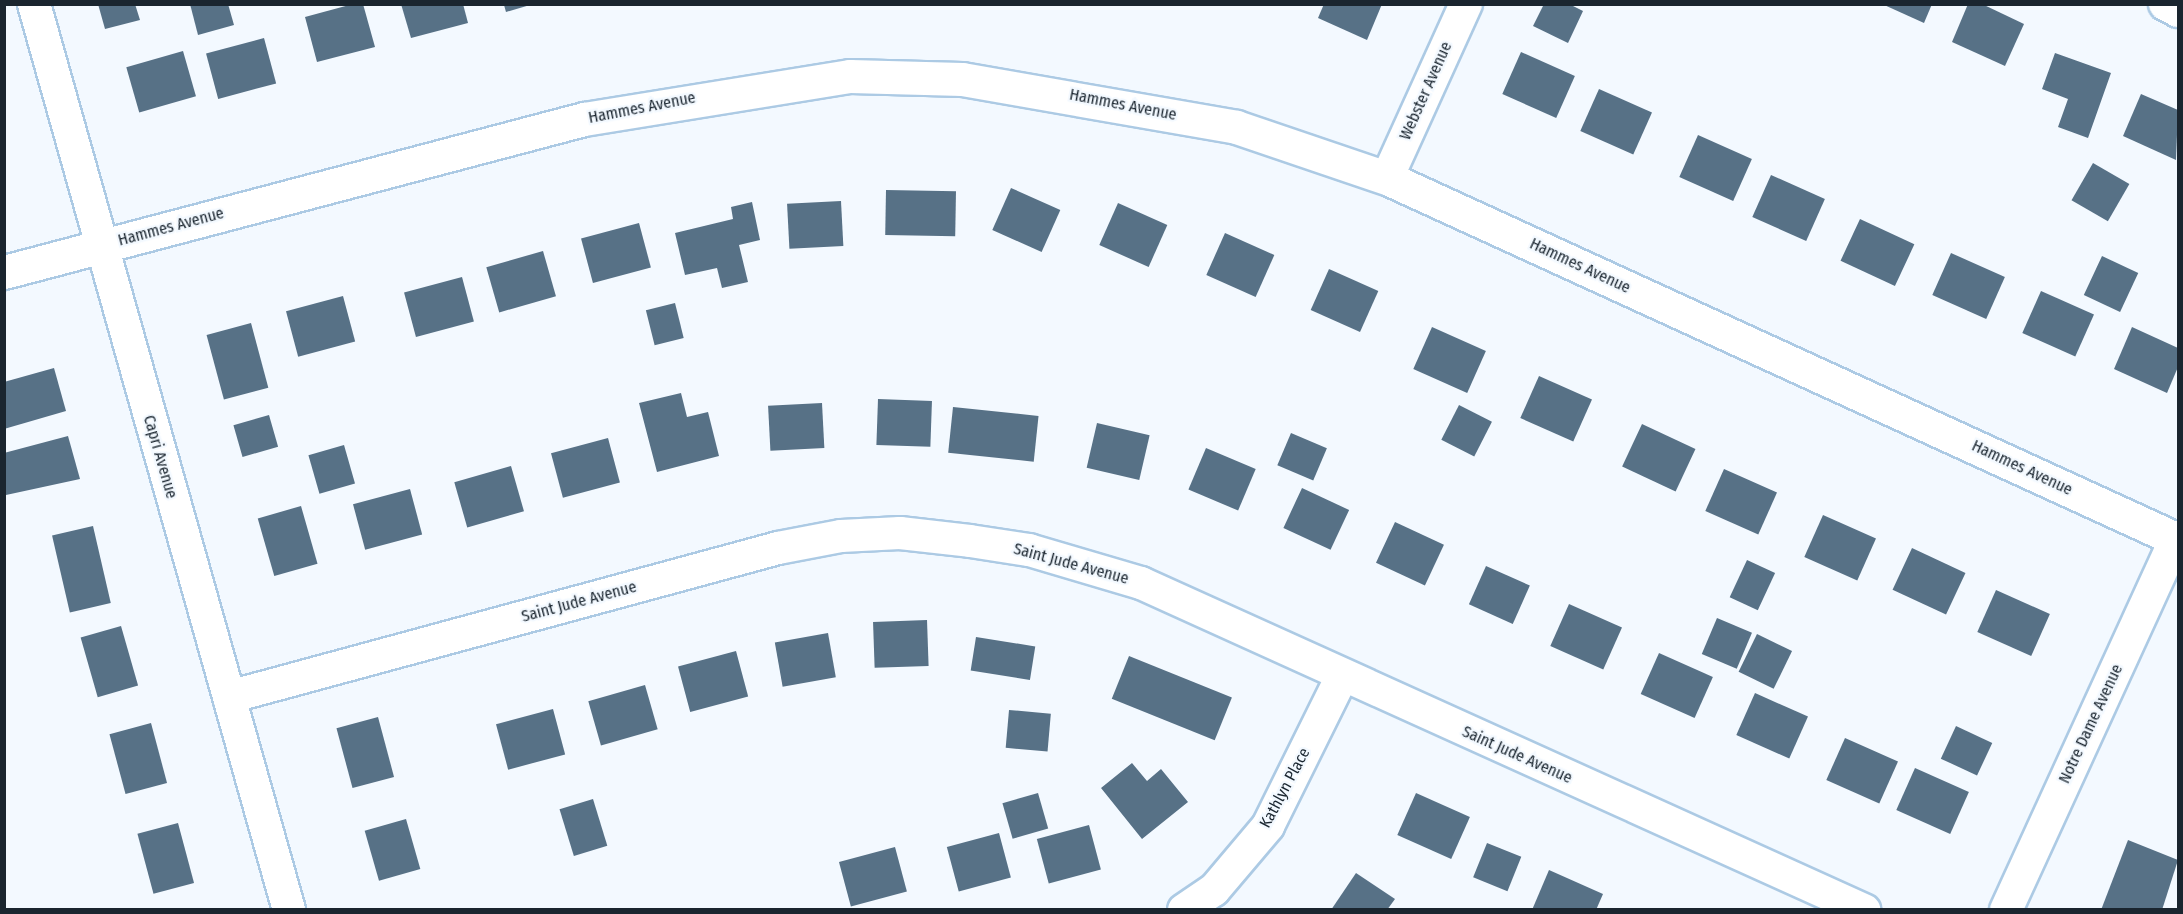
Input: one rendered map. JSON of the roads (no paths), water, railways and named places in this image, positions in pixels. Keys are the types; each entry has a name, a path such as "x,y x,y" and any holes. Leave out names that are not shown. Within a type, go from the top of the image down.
{"street":[{"name":"Capri Avenue","path":"34,4 99,246 289,909"},
{"name":"Webster Avenue","path":"1387,178 1466,4"},
{"path":"2165,4 2178,11"},
{"name":"Hammes Avenue","path":"4,272 584,119 850,76 962,79 1090,98 1236,127 1387,178 2177,540"},
{"name":"Saint Jude Avenue","path":"229,697 778,548 841,536 900,533 1029,550 1141,584 1864,909"},
{"name":"Notre Dame Avenue","path":"2006,909 2177,540"},
{"name":"Kathlyn Place","path":"1184,909 1214,890 1268,826 1342,676"}]}
